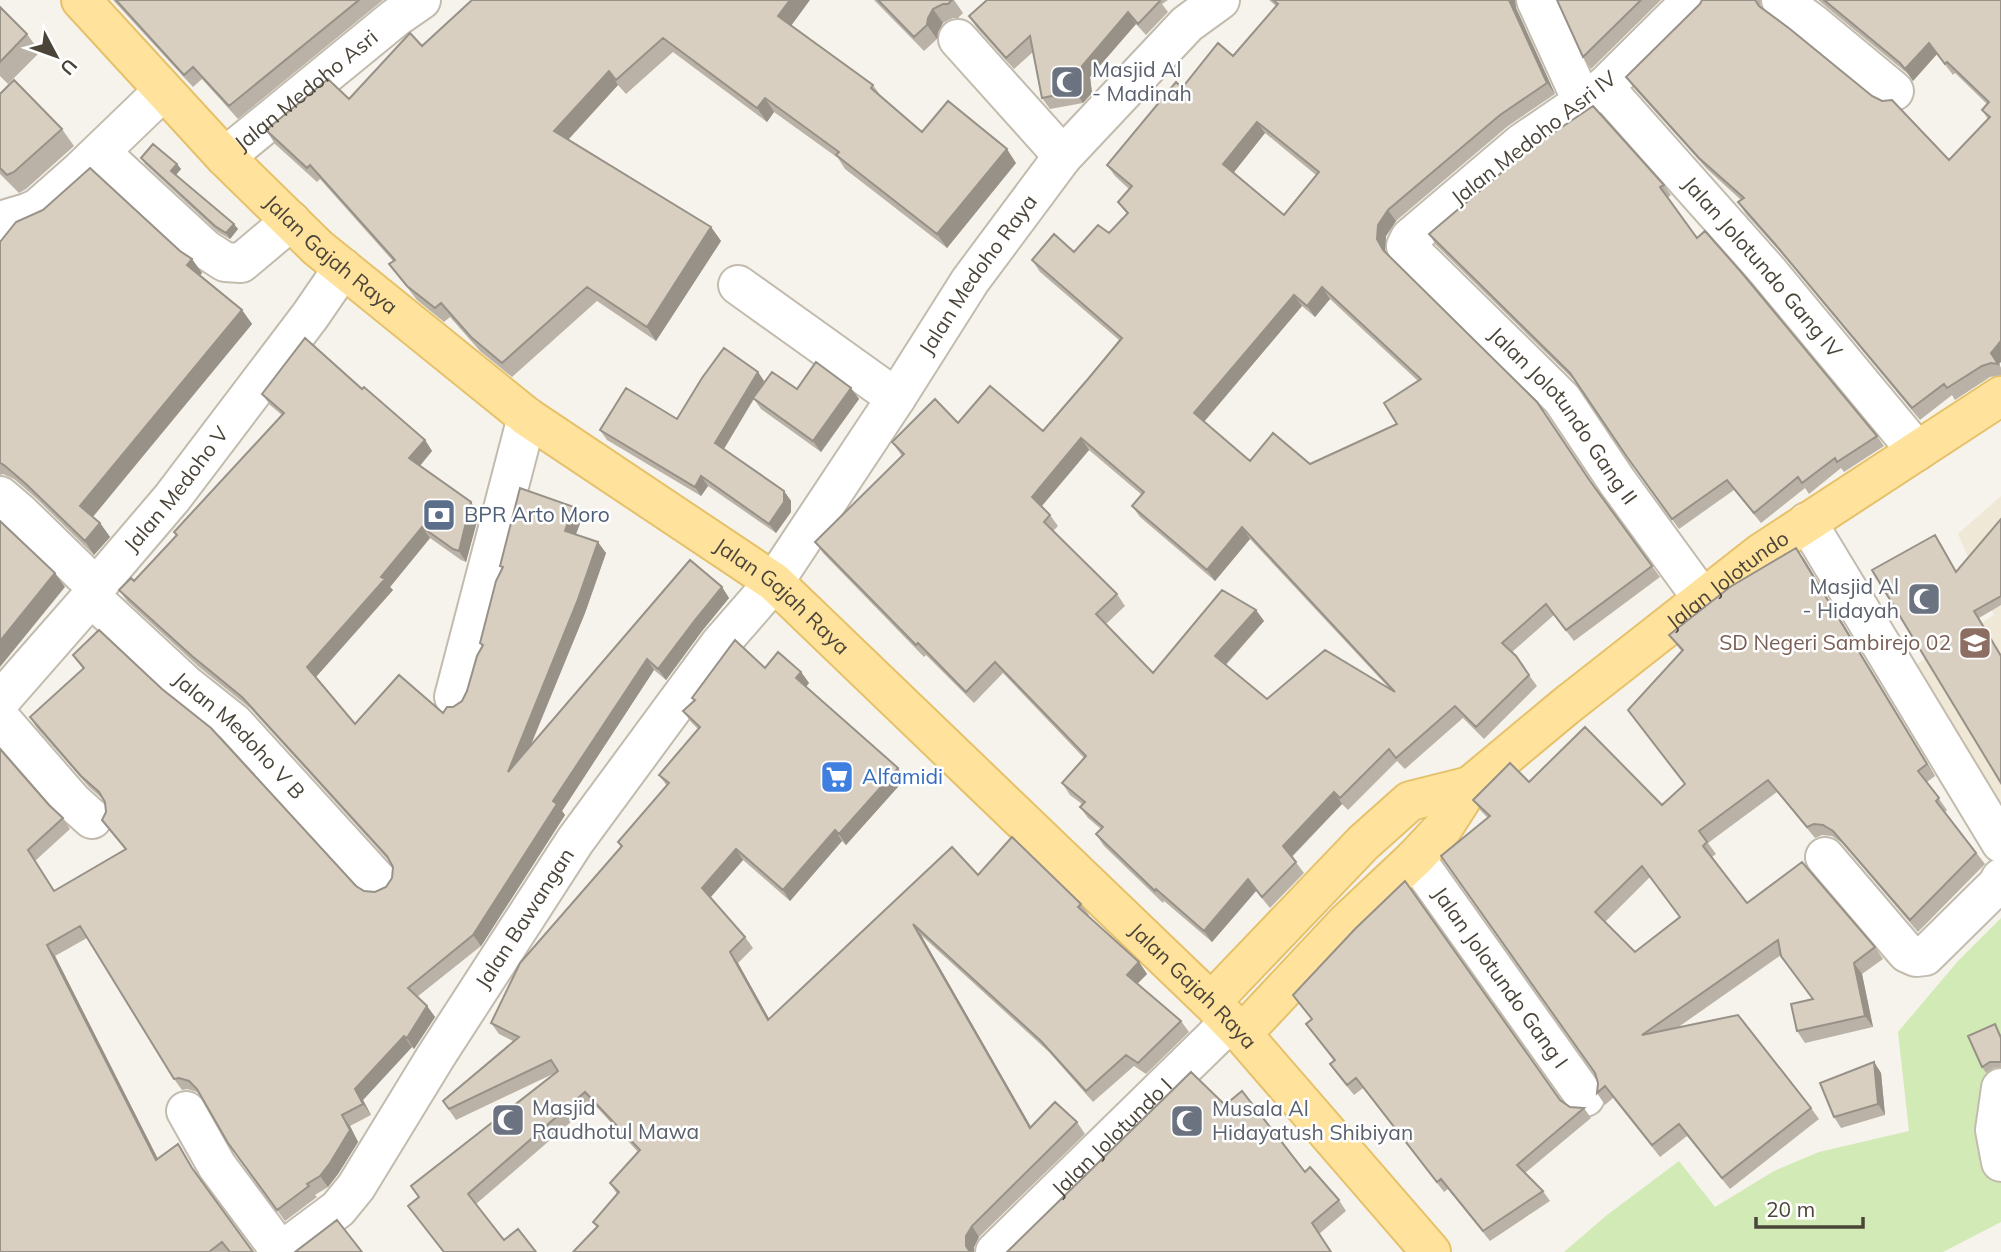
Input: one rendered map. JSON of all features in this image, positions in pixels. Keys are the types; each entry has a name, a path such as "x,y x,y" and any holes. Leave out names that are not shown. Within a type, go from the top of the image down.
{"main road":[{"name":"Jalan Gajah Raya","path":"80,0 225,157 318,248 527,417 774,582 1228,1019 1430,1252"},
{"name":"Jalan Jolotundo","path":"1228,1019 1346,923 1443,828 1471,786 1566,706 1760,553 2001,396"},
{"name":"Jalan Jolotundo","path":"1228,1019 1363,843 1410,801 1471,786"}],"street":[{"name":"Jalan Medoho Asri","path":"225,157 421,0"},
{"name":"Jalan Medoho Raya","path":"774,582 970,281 1063,156 1179,12 1220,0"},
{"name":"Jalan Jolotundo Gang IV","path":"1536,0 1593,95 1766,268 1917,451"},
{"name":"Jalan Medoho Asri IV","path":"1406,246 1410,238 1522,143 1593,95 1692,0"},
{"path":"1782,0 1894,91"},
{"path":"958,38 1063,156"},
{"path":"0,221 27,214 38,208 163,91"},
{"path":"100,152 205,250 225,262 241,262 291,221"},
{"name":"Jalan Jolotundo Gang II","path":"1406,246 1562,399 1616,480 1702,598"},
{"name":"Jalan Medoho V","path":"0,701 172,498 310,316 343,268"},
{"path":"738,285 896,398"},
{"path":"454,697 527,417"},
{"name":"Jalan Medoho V B","path":"0,496 21,513 185,684 234,723 379,882"},
{"path":"1807,522 2001,843"},
{"name":"Jalan Bawangan","path":"281,1252 338,1209 356,1187 436,1056 575,841 720,644 774,582"},
{"path":"0,718 73,802 92,819"},
{"path":"1825,857 1907,953 1916,957 1925,956 2001,878"},
{"name":"Jalan Jolotundo Gang I","path":"1415,858 1585,1097"},
{"name":"Jalan Jolotundo I","path":"995,1252 1228,1019"},
{"path":"2001,1088 1995,1130 2001,1162"},
{"path":"186,1111 217,1167 281,1252"}],"shaded area":[{"name":"SD Negeri Sambirejo 02","path":"2001,496 2001,821 1906,671 1994,615 1958,534"}],"green space":[{"path":"2001,918 2001,1222 1943,1252 1564,1252 1607,1215 1679,1161 1715,1207 1774,1171 1819,1152 1909,1131 1898,1032 1958,961"}],"building":[{"path":"116,0 359,0 229,106 193,67 184,75"},
{"path":"472,0 790,0 778,16 873,85 871,88 922,132 948,101 1007,149 937,234 836,155 839,152 765,98 757,108 663,38 616,80 609,71 554,131 711,227 647,327 587,287 502,363 471,337 441,303 435,308 407,286 389,264 395,260 310,165 307,168 266,130 328,79 349,99 410,33 422,46"},
{"path":"878,0 952,0 933,9 927,25 914,37"},
{"path":"987,0 1160,1 1138,24 1128,12 1082,66 1084,82 1075,91 1042,98 1030,36 1006,58 969,16"},
{"path":"1273,0 1509,0 1547,83 1500,115 1388,210 1378,225 1377,239 1383,250 1537,402 1652,566 1566,630 1546,604 1502,643 1516,656 1529,675 1476,727 1455,706 1396,758 1389,749 1340,798 1334,792 1283,846 1296,862 1262,897 1248,879 1204,931 1156,889 1155,891 1096,834 1103,827 1080,807 1085,802 1062,783 1086,756 995,662 966,692 815,542 904,454 892,442 935,399 958,423 990,386 1043,431 1088,379 1122,338 1032,260 1054,234 1074,252 1098,225 1109,233 1128,213 1118,202 1132,186 1107,165 1176,82 1182,88 1218,43 1233,56 1278,4","holes":["1257,122 1319,172 1284,215 1223,164","1322,287 1421,379 1384,403 1397,424 1310,464 1273,433 1250,461 1194,413 1294,295 1307,306","1081,438 1144,492 1132,506 1207,570 1242,527 1395,692 1325,650 1267,699 1215,656 1256,610 1222,590 1153,673 1096,614 1117,594 1044,522 1050,515 1032,497"]},
{"path":"1557,0 1641,0 1583,57"},
{"path":"1702,0 1755,0 1759,6 1872,96 1882,101 1892,100 1949,160 1990,117 1982,110 1989,102 1947,62 1945,64 1929,43 1905,69 1824,0 2001,0 2001,341 1991,353 1998,364 1982,366 1947,388 1944,384 1912,408 1738,202 1744,198 1699,158 1626,77"},
{"path":"0,7 27,34 0,62"},
{"path":"14,80 62,129 14,172 7,175 0,168 0,94"},
{"path":"1593,106 1664,185 1660,187 1697,238 1705,231 1877,436 1837,462 1835,458 1802,483 1798,477 1754,513 1727,480 1672,519 1570,373 1429,234 1528,150"},
{"path":"153,144 177,164 171,171 234,224 226,233 141,158"},
{"path":"90,168 192,259 187,265 242,310 80,506 100,523 85,541 26,484 0,463 0,242 16,222 43,210"},
{"path":"305,338 425,440 409,458 471,502 459,551 422,527 381,577 385,579 307,667 355,724 399,675 443,713 447,707 453,707 462,701 483,645 480,643 496,581 503,567 500,566 520,488 574,507 565,531 598,542 577,602 508,772 690,560 722,587 658,669 647,659 553,801 557,804 473,935 408,988 427,1006 407,1038 404,1036 355,1089 363,1104 342,1115 350,1130 330,1163 320,1176 307,1184 309,1186 277,1210 228,1143 197,1089 189,1081 174,1079 80,926 47,945 156,1160 178,1144 192,1168 253,1252 230,1252 222,1242 209,1252 0,1252 0,749 63,818 28,850 54,891 126,849 102,820 106,812 105,802 99,792 81,776 30,717 84,668 73,655 99,630 162,689 211,728 356,886 364,891 375,892 386,887 392,878 393,867 387,856 242,697 119,590 131,578 134,581 177,535 174,532 284,413 262,394"},
{"path":"724,348 758,372 715,443 784,491 784,502 769,524 701,476 695,487 600,430 626,388 677,419"},
{"path":"816,362 851,388 813,441 753,398 772,372 797,389"},
{"path":"2001,519 2001,596 1974,611 2001,656 2001,783 1872,570 1935,535 1956,572"},
{"path":"0,521 55,573 0,641"},
{"path":"1796,548 1927,764 1918,771 1939,798 1936,801 1976,853 1910,920 1833,831 1823,825 1814,824 1807,827 1768,780 1699,831 1707,842 1703,846 1747,903 1802,862 1875,947 1854,963 1865,1016 1797,1031 1791,1004 1813,999 1781,956 1778,940 1642,1035 1738,1015 1811,1108 1722,1178 1679,1124 1652,1145 1605,1086 1597,1093 1595,1073 1441,856 1490,816 1473,800 1510,763 1529,782 1585,727 1662,805 1685,784 1628,710 1683,650 1669,635 1730,587","holes":["1642,866 1680,917 1635,952 1595,912"]},
{"path":"735,640 765,668 778,652 801,672 796,678 898,768 839,834 835,830 783,890 736,849 702,888 745,937 730,952 768,1020 952,847 978,875 1012,837 1081,904 1078,907 1139,962 1127,975 1181,1021 1138,1063 1126,1055 1086,1091 1041,1041 913,924 1030,1128 1055,1102 1077,1122 972,1226 966,1236 966,1246 970,1252 573,1252 598,1226 593,1222 619,1192 610,1183 640,1150 585,1092 468,1194 504,1240 518,1229 536,1252 444,1252 408,1206 419,1197 411,1186 558,1071 551,1060 449,1109 443,1101 519,1037 491,1023 520,963 622,846 618,842 669,783 659,775 700,727 683,711 695,700 692,698"},
{"path":"1405,881 1560,1100 1570,1107 1584,1108 1517,1165 1543,1191 1483,1231 1441,1179 1437,1182 1356,1078 1347,1085 1330,1064 1335,1060 1306,1024 1312,1019 1293,995"},
{"path":"1995,1024 2001,1038 2001,1062 1990,1062 1982,1067 1968,1036"},
{"path":"1874,1062 1878,1104 1834,1117 1820,1083"},
{"path":"1191,1072 1225,1105 1242,1091 1305,1172 1310,1167 1339,1200 1312,1223 1331,1252 1007,1252"},
{"path":"337,1220 362,1252 295,1252"}],"place":[{"name":"Masjid Al - Madinah","path":"1067,82"},
{"name":"BPR Arto Moro","path":"439,515"},
{"name":"Masjid Al - Hidayah","path":"1924,599"},
{"name":"SD Negeri Sambirejo 02","path":"1975,643"},
{"name":"Alfamidi","path":"837,777"},
{"name":"Masjid Raudhotul Mawa","path":"508,1120"},
{"name":"Musala Al Hidayatush Shibiyan","path":"1187,1121"}]}
